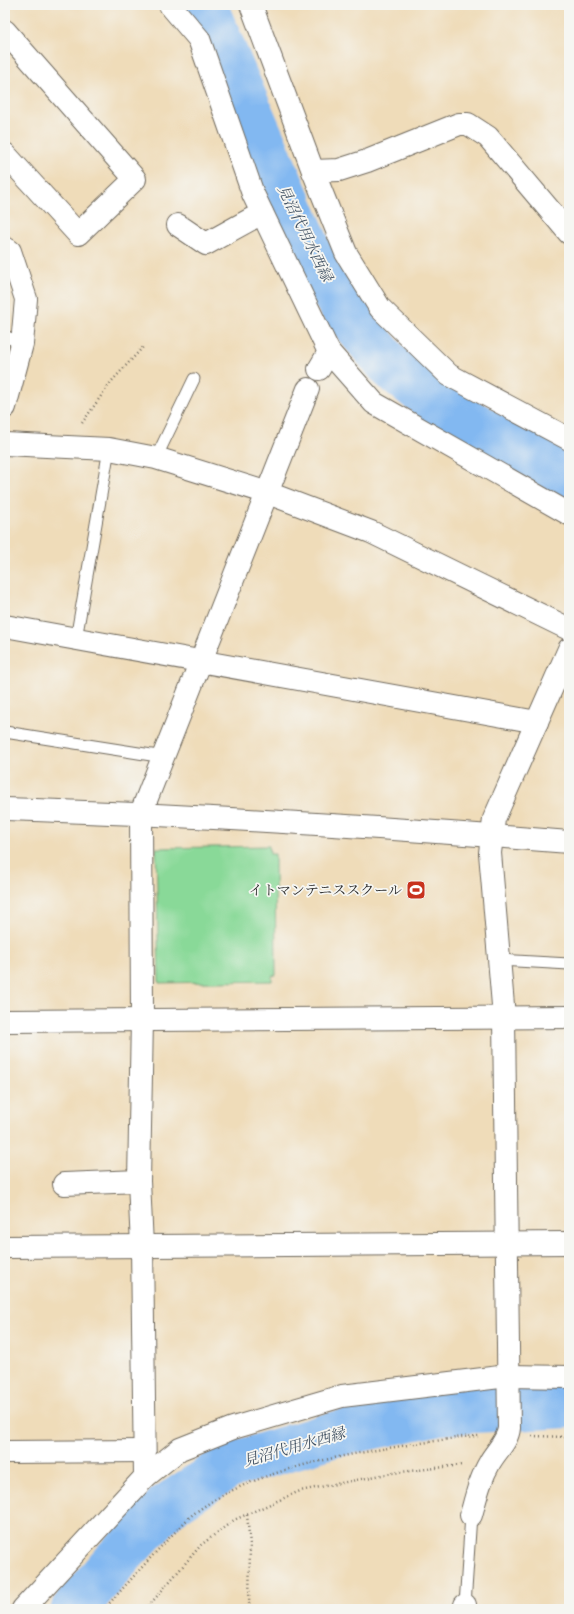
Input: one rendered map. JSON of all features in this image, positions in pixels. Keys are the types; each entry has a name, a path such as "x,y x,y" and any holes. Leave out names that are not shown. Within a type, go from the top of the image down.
{"street":[{"path":"170,5 199,39 253,194 324,360 374,403 569,514"},
{"path":"251,5 313,172 346,253 380,308 449,375 569,439"},
{"path":"5,31 135,179 78,234 5,154"},
{"path":"313,172 339,170 367,161 459,124 468,124 488,138 569,233"},
{"path":"178,225 206,244 262,213"},
{"path":"5,248 10,251 26,299 14,340 5,408"},
{"path":"145,1477 142,1246 139,1181 142,1019 141,813 308,390"},
{"path":"5,444 109,449 156,458 268,493 372,532 569,628"},
{"path":"5,626 537,722"},
{"path":"471,1515 478,1488 489,1463 508,1431 504,1017 490,853 492,835 494,819 569,649"},
{"path":"5,809 141,813 492,835 569,842"},
{"path":"5,1021 569,1016"},
{"path":"64,1184 139,1181"},
{"path":"5,1247 569,1243"},
{"path":"23,1609 145,1477 180,1449 233,1428 342,1396 569,1377"},
{"path":"5,1452 144,1451"}],"lane":[{"path":"156,458 194,379"},
{"path":"76,639 109,449"},
{"path":"5,732 164,757"},
{"path":"499,960 569,964"},
{"path":"465,1607 471,1515"}],"path":[{"path":"65,447 111,382 144,346"},
{"path":"104,1609 195,1512 233,1490 267,1476 331,1458 508,1431 569,1437"},
{"path":"146,1609 201,1545 234,1520 300,1491 392,1473 465,1464"},
{"path":"247,1515 250,1544 249,1609"}],"green space":[{"path":"269,846 270,854 275,854 276,975 272,976 272,981 159,983 156,848"}],"waterway":[{"name":"見沼代用水西縁","path":"204,5 312,257 347,315 391,367 440,406 569,477"},
{"name":"見沼代用水西縁","path":"74,1609 115,1561 166,1507 229,1466 332,1435 439,1412 569,1405"}],"place":[{"name":"イトマンテニススクール","path":"416,890"}]}
